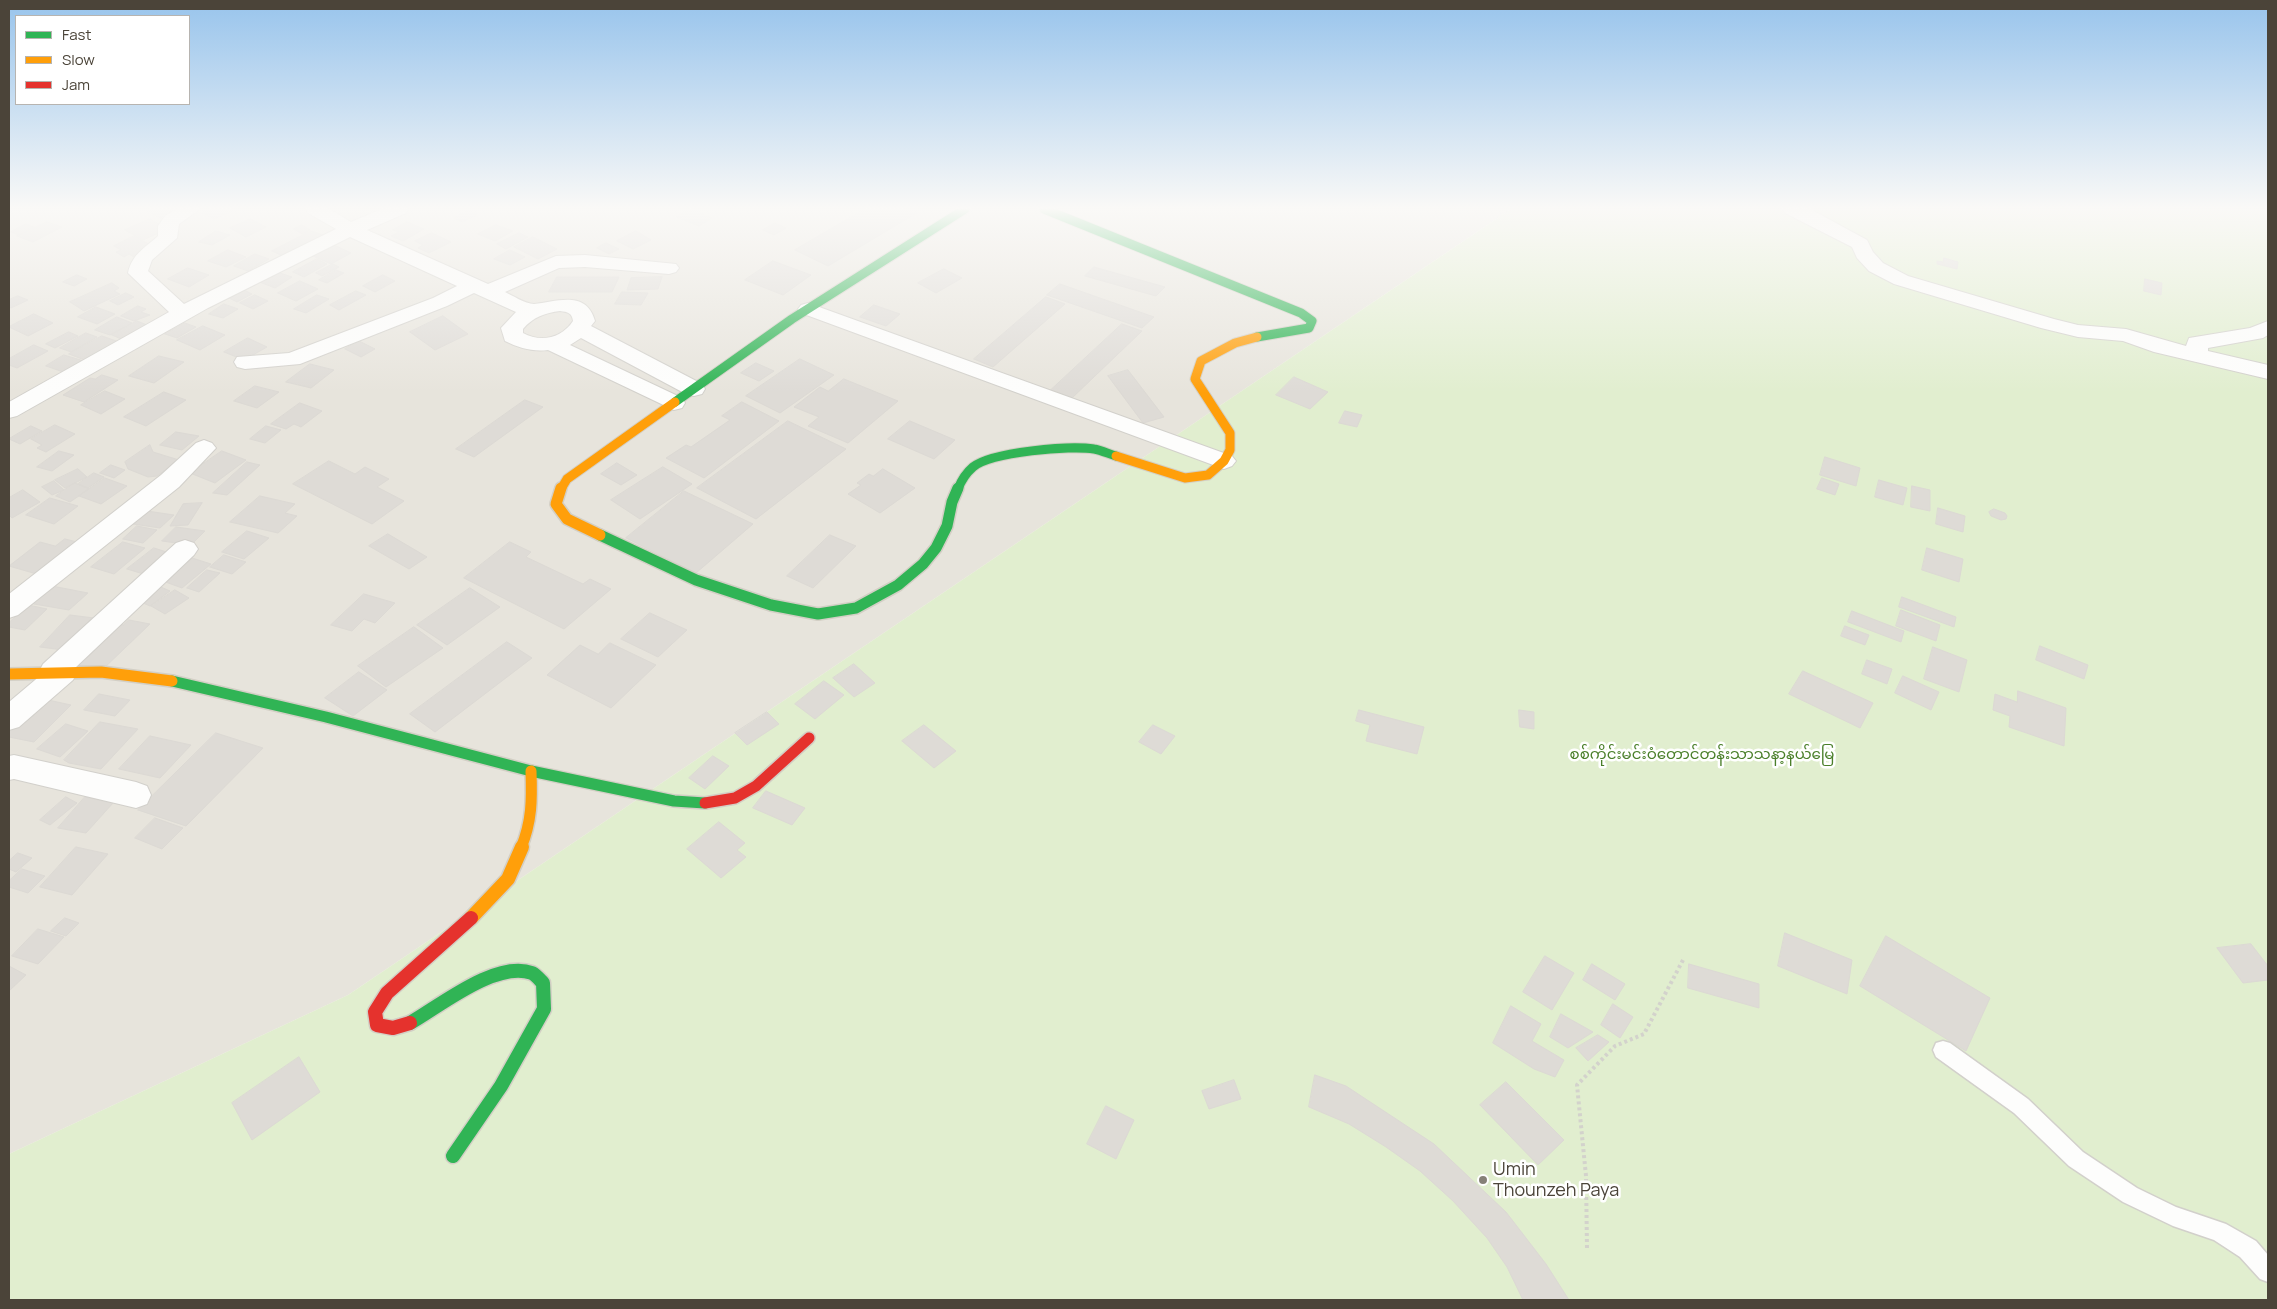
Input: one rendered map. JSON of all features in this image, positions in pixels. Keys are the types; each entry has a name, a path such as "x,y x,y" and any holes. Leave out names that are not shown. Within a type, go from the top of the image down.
{"street":[{"path":"138,270 138,273 169,299 181,313"},
{"path":"9,411 181,313 267,270"},
{"path":"439,270 530,311"},
{"path":"245,362 292,359 330,346 440,302 533,270"},
{"path":"870,270 808,309 567,479 560,488 556,504 567,519 696,580 771,605 818,614 856,608 898,585 923,564 936,548 947,526 952,502 962,479 974,466 996,457 1066,447 1094,449 1185,478 1208,475 1224,462 1230,450 1230,433 1195,380 1200,361 1243,339 1309,328 1312,321 1301,313 1194,270"},
{"path":"1882,270 1901,280 2048,324 2126,336 2198,356 2268,372"},
{"path":"560,305 574,307 582,313 584,320 580,329 568,338 552,344 536,345 522,342 513,336 512,328 530,311 545,306 560,305"},
{"path":"808,309 1224,462"},
{"path":"2198,356 2197,343 2256,333 2268,327"},
{"path":"580,329 694,389"},
{"path":"552,344 674,403"},
{"path":"9,608 170,481 204,448"},
{"path":"9,720 185,549"},
{"path":"9,674 101,672 180,682 326,717 531,771 674,801 703,804 735,798 756,786 809,738"},
{"path":"9,768 14,767 136,796"},
{"path":"453,1156 501,1086 544,1009 543,983 532,973 513,969 474,985 413,1023 393,1029 376,1025 375,1012 387,992 474,916 508,879 529,829 532,800 531,771"}],"lane":[{"path":"1943,1050 2021,1106 2076,1160 2130,1194 2173,1216 2219,1231 2248,1248 2268,1271"}],"path":[{"path":"1587,1248 1586,1176 1577,1085 1615,1046 1644,1034 1683,960"}],"shaded area":[{"path":"9,270 1421,270 348,995 9,1154"}],"green space":[{"name":"စစ်ကိုင်းမင်းဝံတောင်တန်းသာသနာ့နယ်မြေ","path":"1421,270 2268,270 2268,1300 9,1300 9,1154 348,995"}],"building":[{"path":"184,270 194,270 209,275 189,287 168,279"},
{"path":"297,270 316,270 304,277 293,272"},
{"path":"322,270 333,270 322,276 316,273"},
{"path":"336,270 344,273 327,283 319,280"},
{"path":"760,270 798,270 811,275 783,295 745,280"},
{"path":"942,270 946,270 962,278 936,293 918,283"},
{"path":"1091,270 1105,270 1165,287 1156,296 1085,276"},
{"path":"274,271 292,277 275,288 257,281"},
{"path":"77,275 87,279 74,286 63,282"},
{"path":"383,275 395,281 375,292 363,286"},
{"path":"557,277 619,277 612,292 549,292"},
{"path":"662,277 658,289 627,290 631,278"},
{"path":"2145,279 2162,283 2161,295 2144,291"},
{"path":"300,281 318,289 296,301 278,293"},
{"path":"112,283 119,288 114,291 120,294 84,311 70,302"},
{"path":"1060,284 1154,317 1142,328 1047,295"},
{"path":"240,288 252,294 237,302 225,296"},
{"path":"356,291 366,295 339,310 330,305"},
{"path":"622,292 648,293 641,305 615,304"},
{"path":"126,293 134,297 118,305 110,301"},
{"path":"255,295 268,301 253,309 240,303"},
{"path":"317,295 329,299 306,313 294,309"},
{"path":"18,296 28,300 11,308 9,307 9,300"},
{"path":"1046,297 1065,304 993,367 974,359"},
{"path":"224,304 238,309 223,318 209,314"},
{"path":"874,305 900,314 886,326 860,317"},
{"path":"138,306 146,309 141,312 150,315 134,321 121,316"},
{"path":"96,307 115,314 97,324 78,317"},
{"path":"34,314 53,323 28,336 9,327"},
{"path":"443,316 468,334 435,350 410,332"},
{"path":"117,317 132,323 110,335 95,330"},
{"path":"137,321 152,327 126,341 112,335"},
{"path":"185,323 196,327 177,338 165,334"},
{"path":"1122,324 1142,331 1072,398 1051,390"},
{"path":"203,326 225,335 200,350 177,340"},
{"path":"69,332 78,336 55,348 46,344"},
{"path":"86,333 97,337 71,352 60,348"},
{"path":"102,336 122,343 90,362 69,354"},
{"path":"248,338 267,347 244,360 224,352"},
{"path":"359,341 375,349 361,357 345,349"},
{"path":"34,345 48,351 17,368 9,365 9,359"},
{"path":"64,355 87,362 69,374 46,366"},
{"path":"159,356 184,362 154,383 129,376"},
{"path":"800,359 834,375 780,413 746,396"},
{"path":"756,363 774,371 759,381 741,373"},
{"path":"310,364 334,370 311,388 286,382"},
{"path":"1128,370 1164,417 1143,423 1108,376"},
{"path":"102,375 118,380 84,402 63,395 90,378 95,379"},
{"path":"1294,377 1328,392 1310,409 1276,395"},
{"path":"844,379 898,401 848,443 808,426 819,417 794,407 820,387 828,391"},
{"path":"255,386 279,392 257,408 234,401"},
{"path":"105,391 125,399 101,414 81,405"},
{"path":"164,392 186,400 146,426 124,417"},
{"path":"525,400 543,407 474,457 456,449"},
{"path":"742,402 779,421 704,478 666,458 686,445 691,447 730,420 722,416"},
{"path":"300,403 322,411 301,427 294,424 286,429 271,424"},
{"path":"1345,411 1362,415 1357,427 1339,423"},
{"path":"788,421 846,449 756,519 697,488"},
{"path":"910,421 955,440 934,459 888,439"},
{"path":"55,425 75,434 46,452 37,448 42,445 31,439"},
{"path":"31,426 42,431 20,444 9,439"},
{"path":"266,426 281,430 265,443 250,439"},
{"path":"176,432 199,436 182,450 160,445"},
{"path":"150,445 153,452 179,460 157,476 148,477 128,469 125,462"},
{"path":"59,451 74,455 52,471 37,467"},
{"path":"222,451 246,460 215,483 190,473"},
{"path":"1825,457 1860,468 1856,486 1820,475"},
{"path":"329,461 355,474 365,467 389,479 377,487 404,501 372,524 293,484"},
{"path":"247,462 260,465 227,495 213,493"},
{"path":"617,463 637,475 621,485 601,474"},
{"path":"111,465 125,470 114,478 100,473"},
{"path":"663,467 692,484 640,519 611,500"},
{"path":"78,469 87,477 65,488 55,480"},
{"path":"883,469 915,488 880,513 848,494 861,485 857,483 869,474 873,476"},
{"path":"94,473 104,477 88,488 78,484"},
{"path":"105,478 127,486 101,504 79,496"},
{"path":"1822,478 1839,484 1835,495 1817,489"},
{"path":"1879,480 1907,488 1903,505 1875,497"},
{"path":"54,481 64,490 52,495 42,487"},
{"path":"75,483 89,489 70,502 56,496"},
{"path":"1912,486 1930,490 1930,511 1911,507"},
{"path":"23,490 40,502 12,518 9,515 9,498"},
{"path":"684,491 753,524 696,573 626,538"},
{"path":"260,496 295,504 285,513 297,516 278,533 230,522"},
{"path":"50,498 78,506 54,524 26,515"},
{"path":"202,503 188,525 170,526 183,504"},
{"path":"1938,508 1965,516 1963,532 1936,524"},
{"path":"1994,509 2005,513 2006,519 2001,520 1991,516 1989,512"},
{"path":"147,511 174,515 160,528 133,524"},
{"path":"137,526 157,530 143,543 123,539"},
{"path":"176,527 205,531 191,545 162,541"},
{"path":"247,531 269,538 244,559 222,552"},
{"path":"388,534 427,557 409,569 369,546"},
{"path":"830,535 856,546 813,588 787,576"},
{"path":"65,539 81,543 40,575 9,566 40,542 55,546"},
{"path":"123,542 145,548 114,574 91,567"},
{"path":"510,542 531,552 526,557 583,584 590,579 611,589 564,629 464,578"},
{"path":"154,548 176,555 150,576 127,569"},
{"path":"1927,548 1963,559 1959,582 1922,570"},
{"path":"224,555 246,562 232,574 210,567"},
{"path":"189,557 211,564 182,588 160,580"},
{"path":"207,570 220,573 199,592 187,588"},
{"path":"154,584 170,591 150,606 134,599"},
{"path":"52,586 88,593 69,610 34,604"},
{"path":"470,588 500,607 447,645 417,625"},
{"path":"175,590 189,598 165,614 151,606"},
{"path":"364,594 395,603 375,623 364,619 352,631 331,625"},
{"path":"1902,597 1956,617 1954,627 1899,607"},
{"path":"28,605 47,609 25,630 9,627 9,623"},
{"path":"1901,610 1940,625 1936,641 1896,626"},
{"path":"1852,611 1904,631 1901,642 1848,622"},
{"path":"650,613 687,630 658,657 621,639"},
{"path":"70,615 102,619 71,651 40,647"},
{"path":"129,620 150,624 102,670 67,663 110,622 123,625"},
{"path":"1845,626 1869,635 1865,645 1841,636"},
{"path":"414,627 443,648 386,687 358,666"},
{"path":"507,642 532,658 435,732 410,714"},
{"path":"610,643 656,665 611,708 547,675 580,645 598,654"},
{"path":"2040,646 2088,665 2084,679 2036,660"},
{"path":"1933,647 1967,660 1959,692 1924,679"},
{"path":"1867,660 1892,669 1887,684 1862,674"},
{"path":"854,664 875,683 854,697 833,678"},
{"path":"1803,671 1873,703 1860,728 1789,694"},
{"path":"359,672 387,690 353,716 325,698"},
{"path":"1903,676 1939,692 1931,710 1895,693"},
{"path":"824,681 844,695 815,719 795,704"},
{"path":"2018,691 2066,708 2064,746 2009,727 2010,716 1993,710 1995,694 2017,702"},
{"path":"99,694 130,700 115,716 84,710"},
{"path":"39,698 71,705 34,742 9,737 9,727"},
{"path":"1359,710 1424,727 1417,754 1366,741 1370,725 1356,721"},
{"path":"1519,710 1534,712 1534,729 1520,727"},
{"path":"767,712 779,724 747,745 735,733"},
{"path":"100,722 138,729 101,769 69,763 64,760"},
{"path":"66,724 88,731 60,757 37,749"},
{"path":"924,725 956,751 934,768 902,741"},
{"path":"1153,725 1175,736 1161,754 1139,742"},
{"path":"216,733 263,748 186,826 138,810"},
{"path":"150,736 191,745 160,778 119,769"},
{"path":"713,756 729,766 705,789 689,778"},
{"path":"766,791 805,808 792,825 753,808"},
{"path":"66,797 77,803 50,825 40,820"},
{"path":"85,797 113,803 86,833 58,828"},
{"path":"155,818 183,828 162,849 135,838"},
{"path":"719,822 745,843 737,850 746,857 721,878 687,849"},
{"path":"76,847 108,854 72,895 40,887"},
{"path":"18,853 32,858 16,872 9,869 9,861"},
{"path":"22,869 45,876 28,893 9,887 9,881"},
{"path":"65,918 79,923 66,936 51,931"},
{"path":"38,929 64,937 38,964 12,956"},
{"path":"1785,933 1852,960 1847,994 1778,966"},
{"path":"1886,936 1990,998 1966,1051 1860,986"},
{"path":"2251,944 2268,966 2268,980 2243,983 2217,948"},
{"path":"1545,956 1574,973 1552,1010 1523,992"},
{"path":"1592,964 1625,984 1615,1000 1583,980"},
{"path":"1689,964 1759,984 1759,1008 1688,988"},
{"path":"9,966 26,975 9,991"},
{"path":"1613,1004 1633,1017 1620,1038 1601,1025"},
{"path":"1511,1006 1541,1024 1532,1041 1564,1060 1555,1077 1534,1069 1493,1043"},
{"path":"1561,1014 1593,1032 1568,1048 1550,1037"},
{"path":"1598,1035 1609,1042 1588,1061 1576,1048"},
{"path":"299,1057 320,1092 252,1140 232,1103"},
{"path":"1315,1075 1346,1086 1434,1144 1506,1212 1546,1264 1569,1300 1523,1300 1507,1267 1487,1238 1453,1201 1420,1171 1349,1124 1309,1107"},
{"path":"1234,1080 1241,1099 1209,1109 1202,1091"},
{"path":"1506,1082 1564,1140 1538,1165 1480,1105"},
{"path":"1106,1106 1134,1120 1116,1159 1087,1144"}],"traffic: fast":[{"path":"675,402 792,319 869,270"},
{"path":"1195,270 1301,313 1312,321 1309,328 1257,337"},
{"path":"600,535 696,580 771,605 818,614 856,608 898,585 923,564 936,548 947,526 952,502 962,479 974,466 997,457 1066,447 1094,449 1116,456"},
{"path":"172,681 326,717 531,771 674,801 705,803"},
{"path":"410,1023 469,988 502,973 518,971 532,973 543,983 544,1009 501,1086 453,1156"}],"traffic: slow":[{"path":"1116,456 1185,478 1208,475 1224,461 1230,450 1230,433 1195,379 1201,361 1221,349 1249,338 1257,337"},
{"path":"600,535 567,519 556,504 561,488 567,479 675,402"},
{"path":"9,674 101,672 172,681"},
{"path":"471,918 508,879 529,829 532,800 531,771"}],"traffic: jam":[{"path":"705,803 735,798 756,786 809,738"},
{"path":"410,1023 393,1028 377,1025 375,1012 387,993 471,918"}],"place":[{"name":"Umin Thounzeh Paya","path":"1483,1180"}]}
